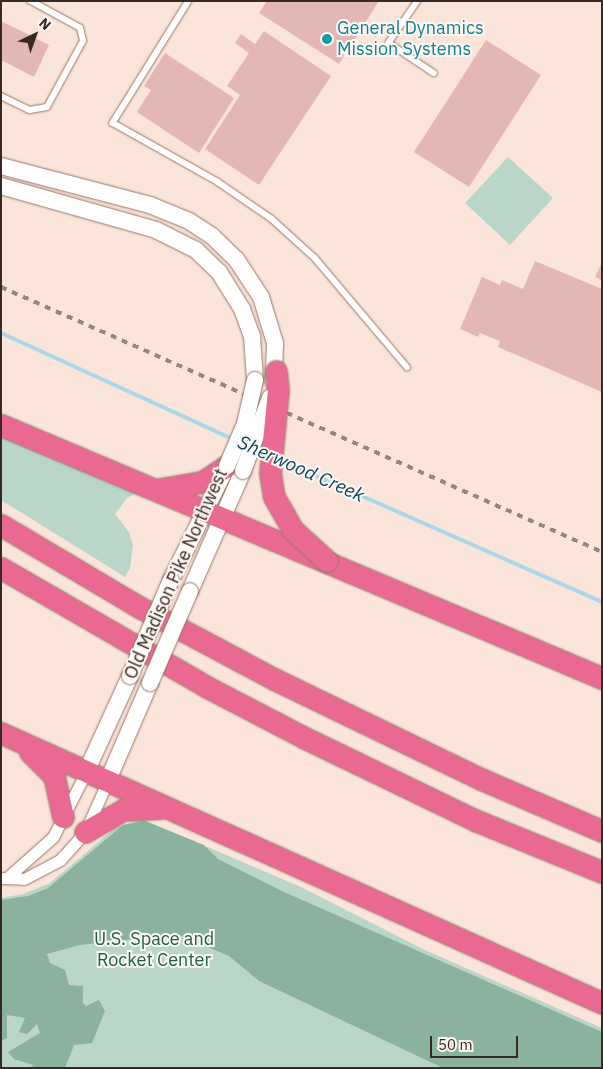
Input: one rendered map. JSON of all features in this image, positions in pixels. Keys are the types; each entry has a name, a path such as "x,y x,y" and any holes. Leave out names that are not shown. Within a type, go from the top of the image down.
{"highway":[{"path":"274,380 278,390 270,473 274,497 293,530 327,561"},
{"path":"1,424 214,512 602,678"},
{"path":"159,489 196,484 235,468"},
{"path":"1,525 139,607 274,679 472,776 602,831"},
{"path":"1,568 207,687 305,738 476,821 602,872"},
{"path":"10,737 87,770 597,1002"},
{"path":"10,737 54,776 63,817"},
{"path":"85,832 123,810 169,808"}],"main road":[{"name":"Old Madison Pike Northwest","path":"1,166 150,205 189,221 212,236 236,259 261,297 272,327 274,380 265,417 235,468 214,512 172,580 87,770"},
{"name":"Old Madison Pike Northwest","path":"1,186 156,230 196,250 228,283 242,309 252,336 255,380 235,468"},
{"name":"Old Madison Pike Northwest","path":"108,780 190,591 214,512"}],"street":[{"path":"5,877 43,848 63,817 87,770"},
{"path":"5,877 24,879 43,872 60,860 85,832 108,780"}],"lane":[{"path":"1,96 30,110 47,107 83,41 80,28 30,1"},
{"path":"189,1 113,123 218,182 272,219 315,258 407,367"},
{"path":"418,1 389,43 434,73"}],"green space":[{"path":"508,157 553,198 510,245 465,203"},
{"path":"1,434 138,492 127,498 115,514 129,532 133,545 130,568 125,577 1,500"},
{"name":"U.S. Space and Rocket Center","path":"142,819 301,887 425,950 602,1028 602,1068 1,1068 1,898 23,894 50,883 115,828"},
{"name":"U.S. Space and Rocket Center","path":"145,821 204,845 218,859 284,892 602,1032 602,1068 443,1068 259,981 229,956 177,934 80,945 47,954 50,963 65,970 69,985 83,986 83,1003 86,1006 99,1000 105,1011 92,1043 74,1045 65,1068 31,1068 33,1065 14,1059 8,1052 40,1033 37,1024 27,1034 19,1032 25,1018 7,1015 7,1038 1,1041 1,900 28,896 48,888 123,825"}],"building":[{"name":"General Dynamics Mission Systems","path":"267,1 379,1 339,64 259,13"},
{"path":"1,21 49,45 34,77 1,60"},
{"path":"264,31 331,76 259,185 205,149 240,95 227,86 249,53 235,43 241,34 255,44"},
{"path":"486,40 541,75 469,187 414,152"},
{"path":"165,53 234,98 199,153 137,112 151,90 144,86"},
{"path":"535,261 602,289 602,392 498,347 500,341 480,333 478,337 460,329 482,277 500,285 502,280 523,289"},
{"path":"602,262 602,280 595,277"}],"waterway":[{"name":"Sherwood Creek","path":"1,333 233,439"},
{"name":"Sherwood Creek","path":"278,459 602,602"}],"railway":[{"path":"1,287 602,552"}],"place":[{"name":"General Dynamics Mission Systems","path":"327,39"}]}
